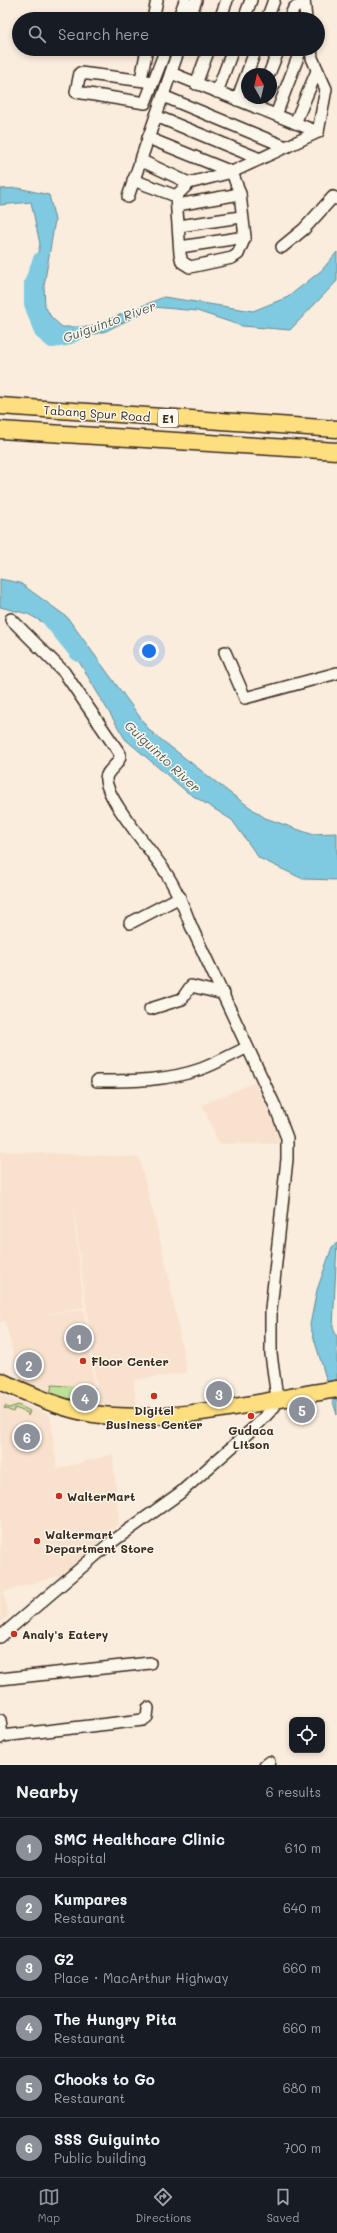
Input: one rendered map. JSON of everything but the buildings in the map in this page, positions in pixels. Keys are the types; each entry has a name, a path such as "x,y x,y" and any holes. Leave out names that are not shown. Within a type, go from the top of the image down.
{"highway":[{"name":"Tabang Spur Road","path":"0,406 337,428"},
{"name":"Tabang Spur Road","path":"0,430 337,451"},
{"path":"0,1381 55,1404 93,1414 127,1417 149,1418 314,1397 337,1397"},
{"path":"0,1389 34,1404 64,1414 92,1421 128,1425 149,1425 196,1420 276,1403"},
{"path":"314,1397 337,1389"}],"street":[{"path":"154,12 157,0"},
{"path":"223,12 227,0"},
{"path":"247,12 251,0"},
{"path":"270,12 274,0"},
{"path":"183,12 190,1"},
{"path":"190,1 190,12"},
{"path":"293,12 294,8 304,2 305,12"},
{"path":"141,80 146,56"},
{"path":"153,82 80,74 76,92 145,103 163,56"},
{"path":"128,196 176,56"},
{"path":"196,84 206,56"},
{"path":"217,92 230,56"},
{"path":"237,100 253,56"},
{"path":"271,68 275,56"},
{"path":"276,115 298,56"},
{"path":"313,56 326,89 318,132"},
{"path":"295,123 318,71"},
{"path":"170,73 241,101"},
{"path":"162,96 286,147"},
{"path":"260,104 276,115 318,132"},
{"path":"156,116 260,159"},
{"path":"148,138 232,172 240,194 241,217 245,237 238,254 232,258 190,267 182,262 176,200 189,183 232,172 318,132"},
{"path":"140,160 189,183"},
{"path":"133,180 176,200 240,194"},
{"path":"282,247 304,229 333,197 337,199"},
{"path":"179,226 241,217"},
{"path":"180,247 245,237"},
{"path":"0,1637 109,1544 180,1493 258,1424 276,1403 271,1354 271,1309 288,1144 275,1106 246,1048 224,994 191,926 180,897 165,871 117,804 106,782 107,775 119,761 120,754 64,672 11,619"},
{"path":"225,652 245,698 337,673"},
{"path":"130,923 180,897"},
{"path":"150,1009 182,999 192,986 224,994"},
{"path":"96,1081 140,1081 169,1077 200,1069 246,1048"},
{"path":"0,1679 150,1663"},
{"path":"0,1720 1,1737 144,1720 147,1717 148,1708"}],"shaded area":[{"path":"255,1082 283,1144 219,1144 202,1105"},
{"path":"0,1151 139,1157 167,1267 187,1373 134,1380 137,1409 99,1404 72,1198 84,1307 46,1314 84,1310 97,1404 57,1397 19,1379 5,1321 0,1322"},
{"name":"WalterMart","path":"0,1394 50,1415 57,1469 113,1454 119,1524 62,1575 3,1592 9,1615 0,1623"}],"green space":[{"path":"52,1385 95,1388 97,1404 58,1397 50,1394"},
{"path":"18,1405 30,1411 28,1416 28,1413 15,1408 13,1412 4,1408 5,1406 9,1408"}],"water":[{"path":"18,188 49,195 55,220 44,286 45,306 51,317 62,327 90,327 164,297 253,311 288,297 322,270 337,252 337,281 290,330 242,326 197,311 154,307 106,331 65,342 42,329 33,310 31,289 40,244 31,202 0,205 0,189"},
{"path":"0,579 20,583 67,617 150,731 230,793 265,818 311,834 337,833 337,880 303,879 259,858 232,820 187,792 125,739 62,633 28,614 0,607"},
{"path":"337,1243 333,1328 337,1337 337,1415 310,1325 317,1290 332,1247"}],"waterway":[{"name":"Guiguinto River","path":"40,259 31,283 31,304 41,332 52,341 66,339 78,333"},
{"name":"Guiguinto River","path":"47,617 78,655"}],"place":[{"name":"SMC Healthcare Clinic","path":"79,1338"},
{"name":"Floor Center","path":"83,1361"},
{"name":"Kumpares","path":"29,1365"},
{"name":"G2","path":"219,1394"},
{"name":"Digitel Business Center","path":"154,1396"},
{"name":"The Hungry Pita","path":"85,1398"},
{"name":"Chooks to Go","path":"302,1410"},
{"name":"Gudaca Litson","path":"251,1416"},
{"name":"SSS Guiguinto","path":"27,1437"},
{"name":"WalterMart","path":"59,1496"},
{"name":"Waltermart Department Store","path":"37,1541"},
{"name":"Analy's Eatery","path":"14,1634"}]}
